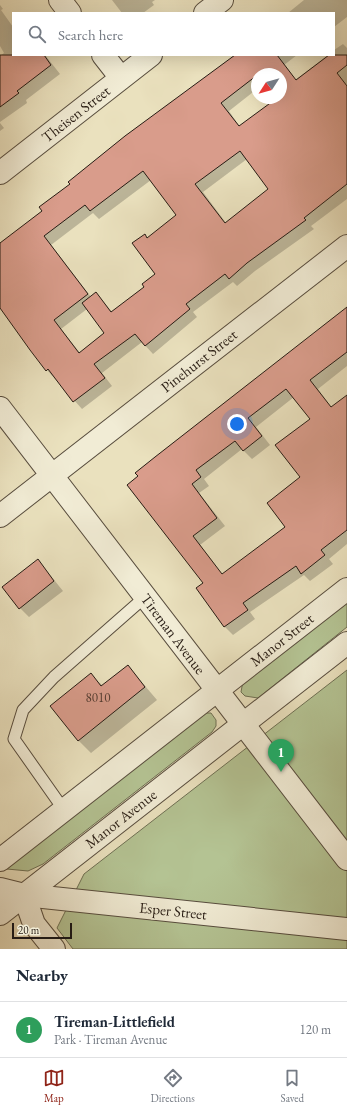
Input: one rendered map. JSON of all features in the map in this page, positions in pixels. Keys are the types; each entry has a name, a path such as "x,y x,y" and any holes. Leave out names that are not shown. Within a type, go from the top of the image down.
{"street":[{"path":"60,0 69,12"},
{"path":"206,12 222,0"},
{"path":"104,56 121,78"},
{"name":"Theisen Street","path":"0,173 150,56"},
{"name":"Pinehurst Street","path":"0,516 347,246"},
{"name":"Tireman Avenue","path":"0,408 242,725 347,859"},
{"name":"Manor Street","path":"216,691 347,589"},
{"path":"242,725 347,643"},
{"path":"0,860 216,691"},
{"name":"Manor Avenue","path":"0,914 242,725"},
{"name":"Esper Street","path":"0,889 24,895 347,929"},
{"path":"24,895 34,924 54,949"}],"lane":[{"path":"64,810 14,739 23,710 54,677 145,598"}],"green space":[{"path":"347,600 347,627 258,698 245,696 241,692 243,681"},
{"path":"347,670 347,949 73,949 57,928 84,874"},
{"path":"202,713 211,713 216,720 216,726 212,732 43,864 28,871 7,869 7,866"}],"building":[{"path":"0,55 45,56 51,65 17,91 19,93 0,107"},
{"path":"347,55 347,65 337,73 347,86 347,184 304,218 306,220 247,263 229,279 225,274 186,304 190,309 145,346 135,334 94,364 105,378 73,402 48,369 46,371 0,308 0,243 42,211 39,207 70,184 68,182 125,136 234,56 278,56 287,68 251,68 251,80 221,103 239,126 269,104 287,104 287,68 296,80 328,56","holes":["240,151 268,189 225,223 195,184","143,171 176,215 147,238 145,234 132,243 155,274 142,284 144,287 111,312 96,292 82,303 104,333 79,353 54,320 88,294 44,236 85,205 90,211"]},
{"path":"347,307 347,352 310,380 331,407 347,395 347,530 321,550 325,555 301,574 296,566 243,603 248,610 224,627 196,588 203,583 127,485 138,476 135,473","holes":["286,389 310,419 275,445 300,477 267,503 285,527 222,574 193,536 217,518 192,484 201,477 196,470 235,441 243,451 262,436 248,418"]},
{"path":"38,559 54,581 19,609 2,587"},
{"path":"128,665 145,687 78,741 50,706 91,673 101,686"}],"place":[{"name":"Tireman-Littlefield","path":"281,772"}]}
